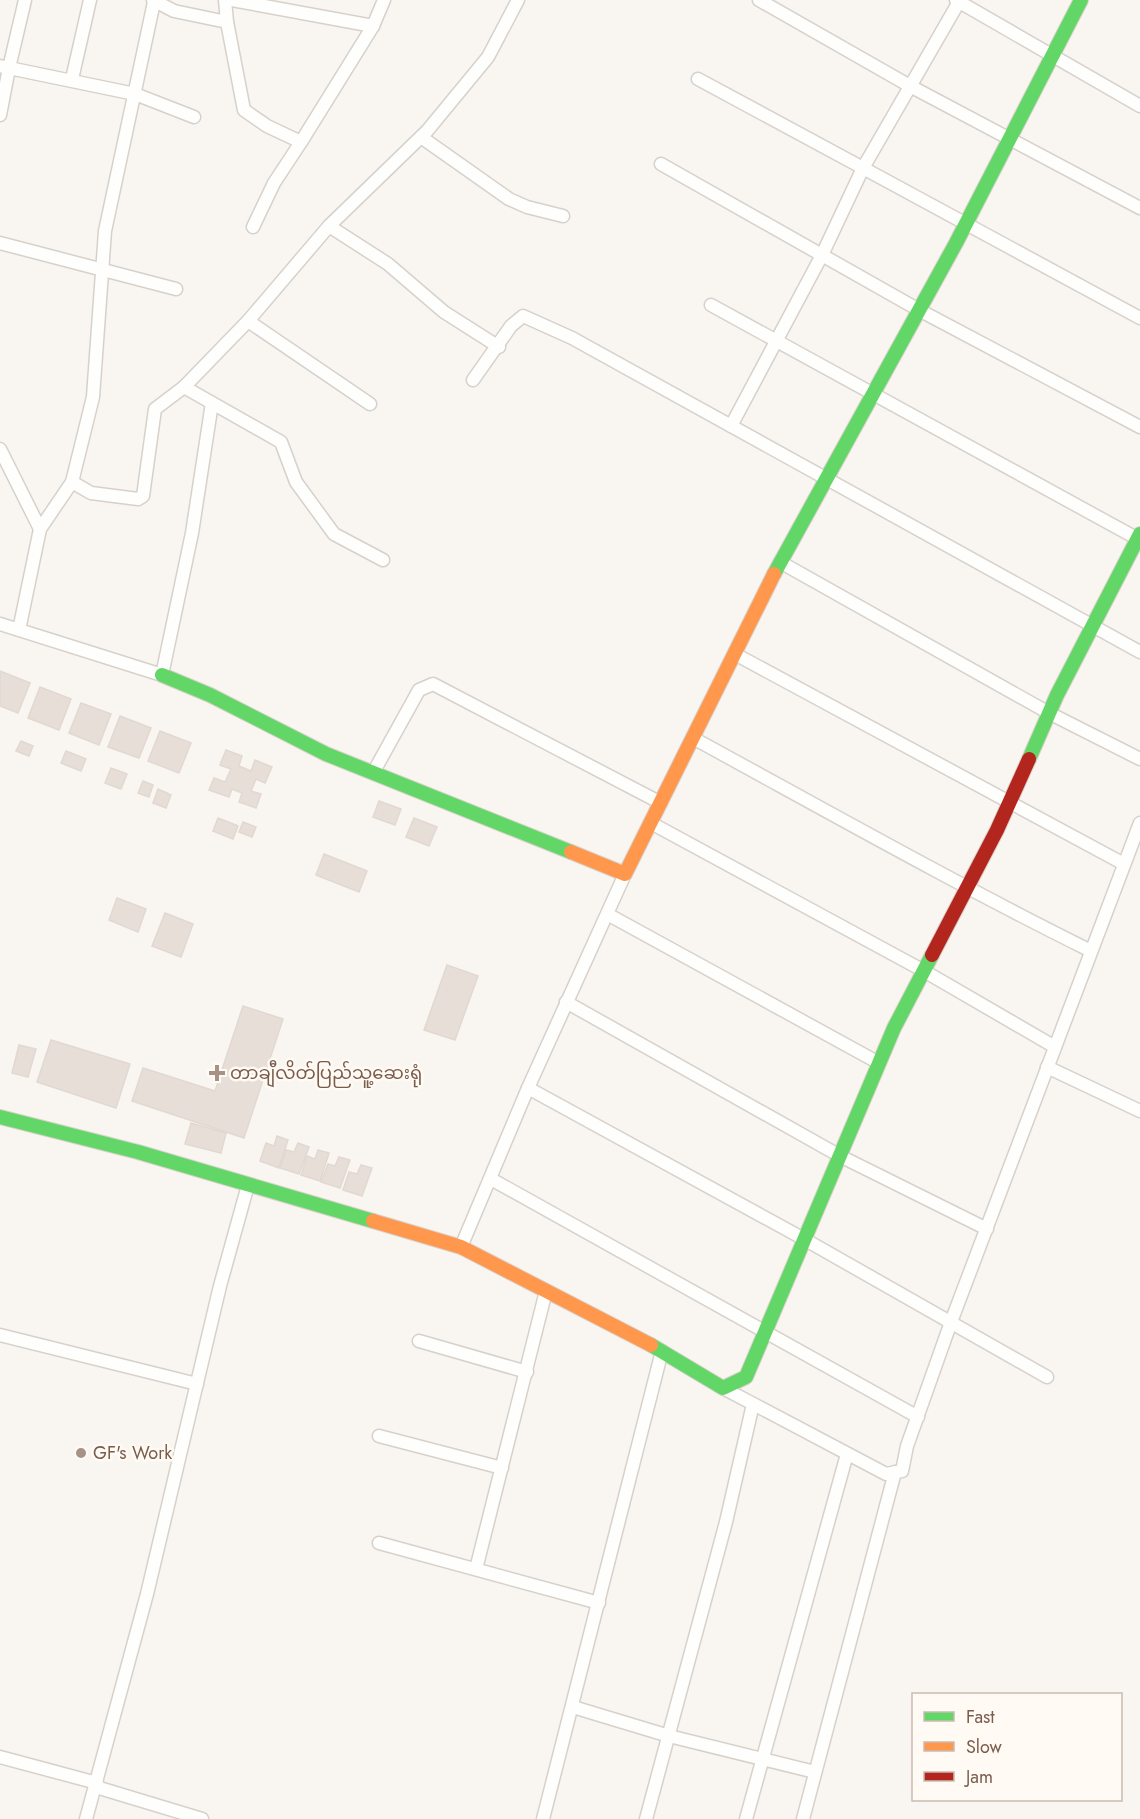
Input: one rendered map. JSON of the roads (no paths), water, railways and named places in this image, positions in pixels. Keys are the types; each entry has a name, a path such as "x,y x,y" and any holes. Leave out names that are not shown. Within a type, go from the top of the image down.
{"street":[{"path":"0,116 4,67 25,0"},
{"path":"72,79 90,0"},
{"path":"225,0 244,110 267,126 301,142"},
{"path":"232,0 373,26"},
{"path":"253,227 268,192 373,26 384,0"},
{"path":"72,482 92,493 115,498 141,498 146,486 155,409 184,387 248,321 329,226 421,136 488,57 518,0"},
{"path":"759,0 910,86 1010,137 1140,208"},
{"path":"461,1247 566,1002 609,915 626,874 780,562 965,225 1081,0"},
{"path":"19,630 39,530 72,482 93,397 105,231 154,1 174,11 227,22"},
{"path":"730,426 822,255 862,168 958,1 1140,106"},
{"path":"4,67 72,79 135,94 195,117"},
{"path":"698,79 1140,318"},
{"path":"421,136 509,199 527,207 563,216"},
{"path":"662,164 919,310 1140,427"},
{"path":"329,226 388,264 444,312 499,347"},
{"path":"0,243 176,289"},
{"path":"711,305 872,395 1139,537 1049,713 1010,802 879,1063 766,1335 746,1377 723,1388"},
{"path":"473,380 499,347 511,326 523,316 572,338 1140,651"},
{"path":"248,321 370,404"},
{"path":"184,387 281,442 296,482 334,534 383,560"},
{"path":"162,675 192,533 212,403"},
{"path":"0,448 39,530"},
{"path":"780,562 1049,713 1140,759"},
{"path":"0,624 162,675 210,694 326,754 626,874"},
{"path":"735,654 1124,864"},
{"path":"373,773 419,690 433,684 661,803"},
{"path":"693,738 910,855 967,889 1091,951"},
{"path":"0,1117 138,1152 461,1247 663,1351 723,1388 886,1474 902,1471 907,1446 951,1322 1140,823"},
{"path":"651,824 924,971 1055,1047"},
{"path":"609,915 879,1063"},
{"path":"566,1002 840,1156 987,1229"},
{"path":"1047,1067 1140,1111"},
{"path":"528,1088 804,1239 1047,1377"},
{"path":"491,1179 766,1335 918,1417"},
{"path":"86,1819 120,1686 147,1594 219,1286 248,1185"},
{"path":"476,1569 546,1291"},
{"path":"0,1335 197,1384"},
{"path":"419,1341 527,1372"},
{"path":"543,1819 663,1351"},
{"path":"646,1819 726,1522 753,1404"},
{"path":"379,1436 502,1468"},
{"path":"746,1819 847,1454"},
{"path":"803,1819 895,1472"},
{"path":"378,1543 599,1603"},
{"path":"573,1707 669,1736 815,1772"},
{"path":"0,1757 202,1819"}],"place":[{"name":"တာချီလိတ်ပြည်သူ့ဆေးရုံ","path":"217,1073"},
{"name":"GF's Work","path":"81,1453"}]}
